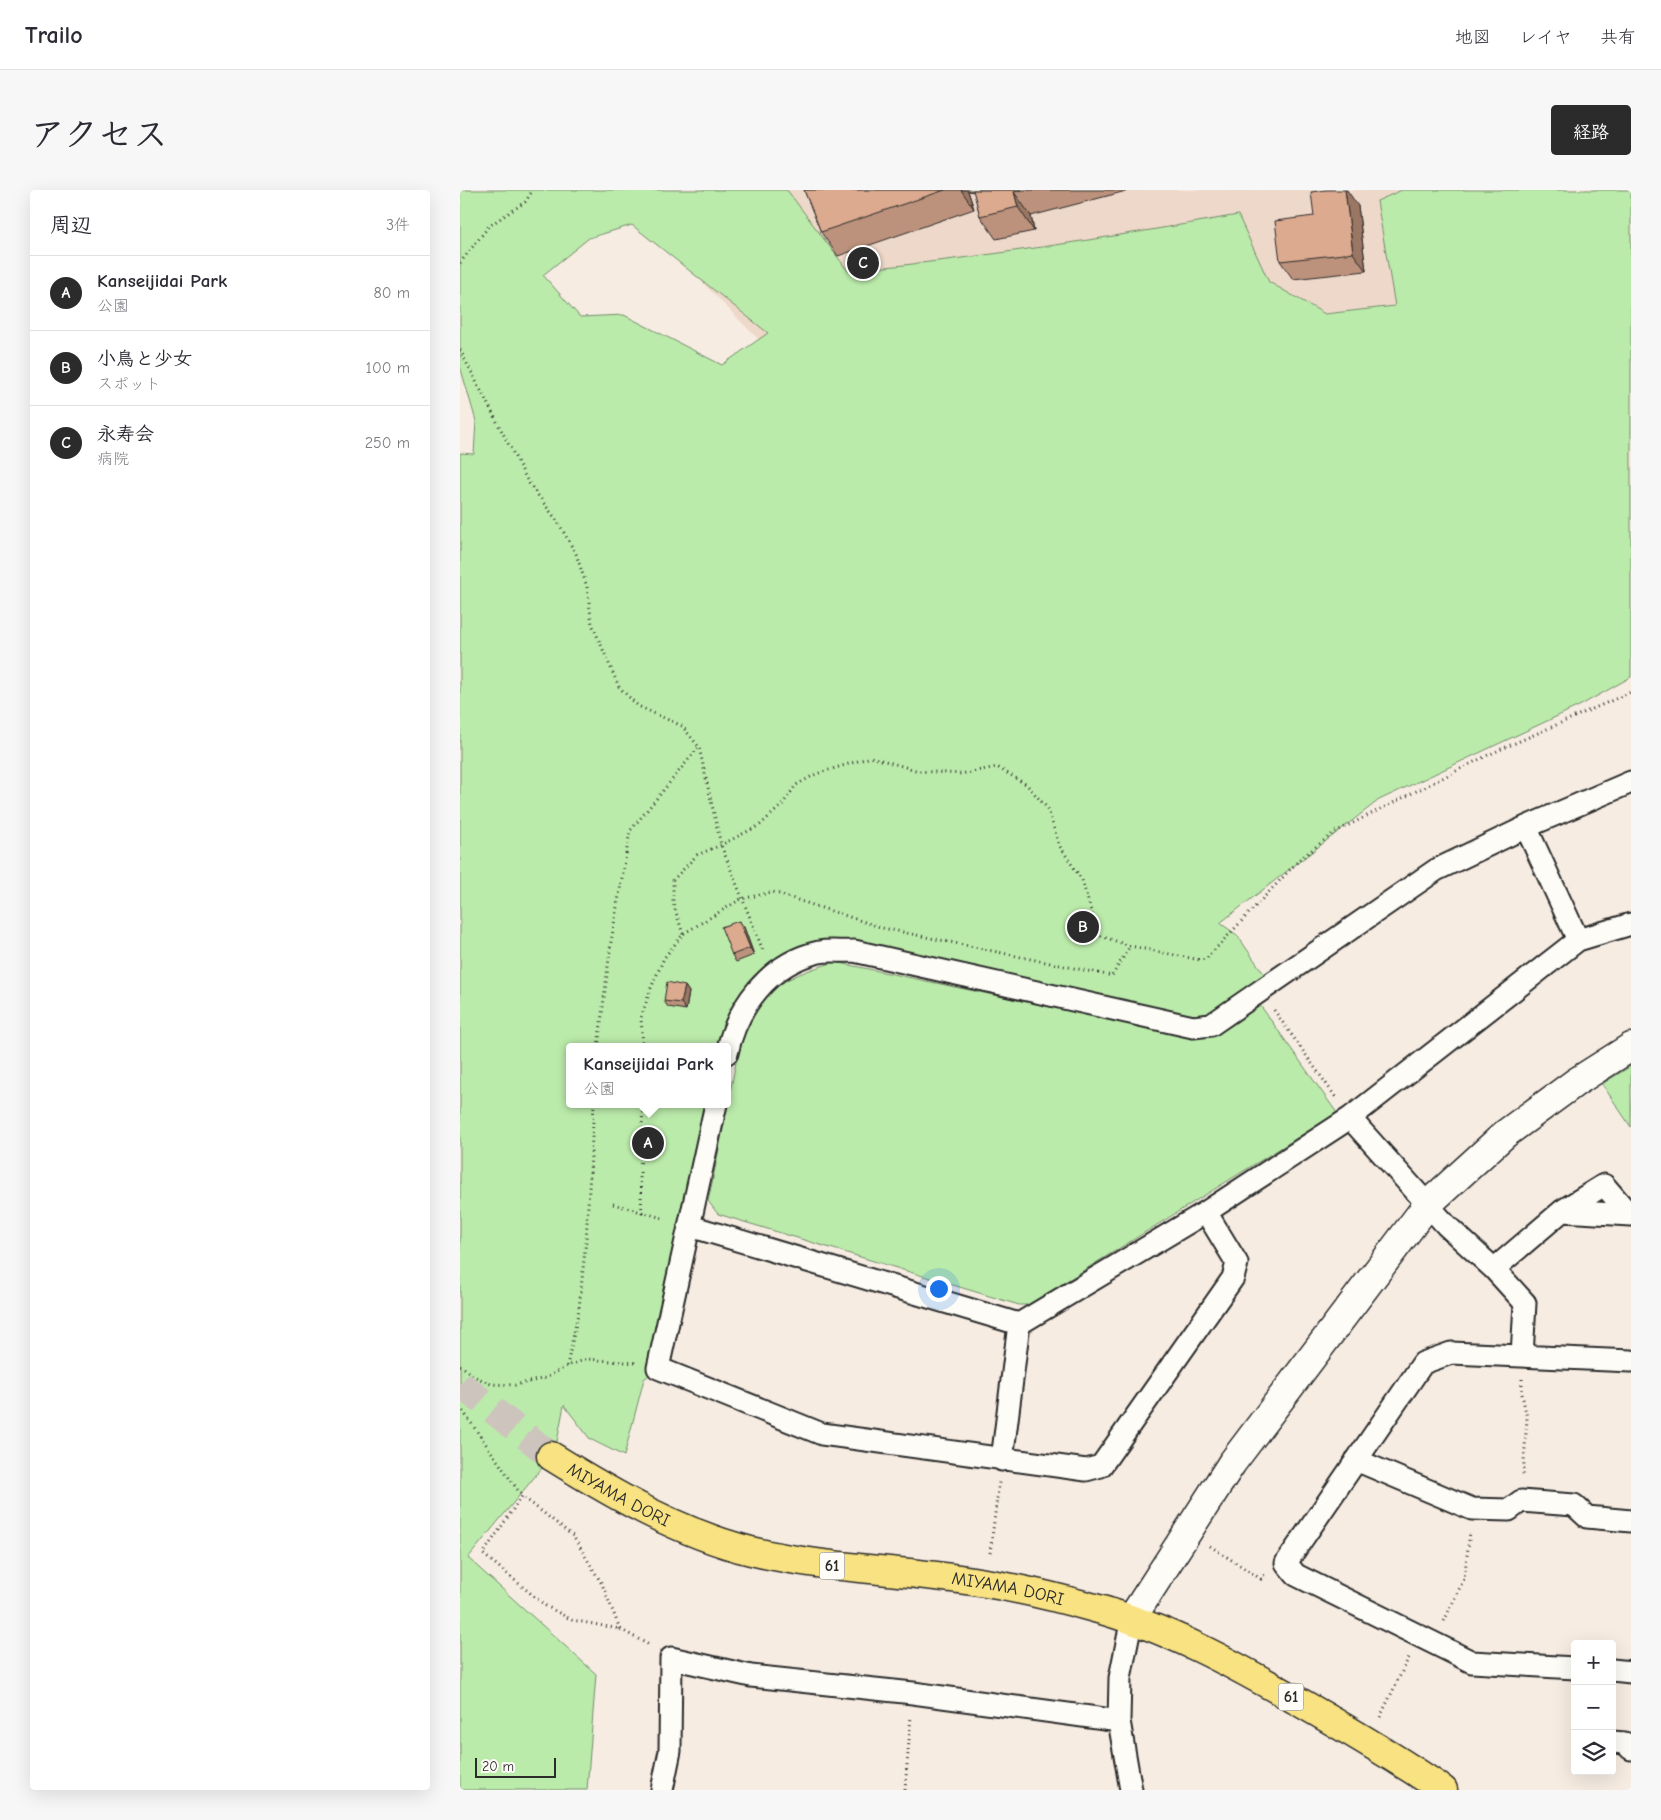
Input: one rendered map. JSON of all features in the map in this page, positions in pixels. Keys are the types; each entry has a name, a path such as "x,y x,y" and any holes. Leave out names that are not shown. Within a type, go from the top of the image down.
{"main road":[{"name":"MIYAMA DORI","path":"551,1456 618,1498 682,1528 751,1551 836,1566 971,1580 1025,1590 1132,1618 1236,1666 1334,1722 1443,1790"}],"street":[{"path":"729,1043 731,1032 747,1001 773,974 791,963 819,952 854,951 1191,1026 1211,1026 1436,870 1526,827 1631,782"},
{"path":"1526,827 1578,940"},
{"path":"690,1226 1019,1324 1206,1212 1346,1113 1578,940 1631,924"},
{"path":"1131,1790 1119,1721 1120,1678 1132,1618 1232,1463 1428,1204 1505,1134 1576,1082 1631,1047"},
{"path":"715,1108 658,1368 822,1434 1086,1470 1101,1466 1233,1278 1237,1263 1206,1212"},
{"path":"1346,1113 1446,1225 1494,1269 1525,1303 1522,1356"},
{"path":"1494,1269 1562,1211 1604,1185 1630,1215"},
{"path":"1562,1211 1630,1215"},
{"path":"1002,1460 1019,1324"},
{"path":"1571,1668 1472,1662 1296,1575 1286,1563 1423,1363 1451,1353 1631,1361"},
{"path":"1356,1460 1472,1509 1510,1510 1521,1501 1574,1505 1587,1517 1631,1520"},
{"path":"662,1790 670,1751 670,1658 751,1676 913,1693 1119,1721"},
{"path":"1616,1670 1631,1672"},
{"path":"1616,1742 1624,1743 1631,1749"}],"path":[{"path":"460,263 489,226 526,202 534,190"},
{"path":"460,350 528,482 558,522 576,554 587,587 592,624 619,687 638,706 682,726 699,747 721,845 741,899 773,974"},
{"path":"683,934 673,903 673,880 697,855 760,825 782,805 796,785 816,774 871,757 919,771 961,774 997,767 1027,785 1048,809 1059,844 1082,880 1098,935 1130,946 1200,960 1206,959 1300,859 1335,832 1488,755 1631,692"},
{"path":"598,1043 611,942 630,831 699,747"},
{"path":"1273,1008 1346,1113"},
{"path":"567,1366 579,1309 586,1240 594,1108"},
{"path":"642,1213 640,1177 644,1108"},
{"path":"613,1204 690,1226"},
{"path":"1521,1501 1527,1418 1522,1394 1522,1356"},
{"path":"460,1365 476,1377 491,1384 515,1385 546,1378 567,1366 587,1360 623,1360"},
{"path":"460,1407 522,1496 573,1536 602,1584 620,1629"},
{"path":"990,1553 1002,1460"},
{"path":"522,1496 483,1554 546,1606 572,1620 620,1629 670,1658"},
{"path":"1433,1643 1464,1580 1472,1509"},
{"path":"1209,1545 1261,1579"},
{"path":"1378,1720 1406,1663"},
{"path":"905,1790 913,1693"}],"shaded area":[{"path":"626,190 1402,190 1377,201 1395,306 1325,314 1269,282 1237,215 768,349 642,221"}],"green space":[{"path":"460,190 787,190 848,271 1044,247 1238,215 1269,282 1325,314 1395,306 1377,201 1402,190 1631,190 1631,677 1581,705 1379,800 1220,923 1237,935 1271,984 1211,1025 854,951 791,963 730,1043 566,1043 566,1108 715,1108 658,1368 644,1379 624,1456 590,1439 564,1405 555,1452 468,1558 596,1674 587,1790 460,1790 460,453 474,454 476,421 460,366","holes":["632,225 768,333 722,365 624,315 580,317 543,275 589,238"]},
{"path":"835,962 1190,1036 1220,1031 1260,1005 1337,1113 1028,1305 1019,1305 718,1214 708,1201 727,1108 731,1108 731,1088 739,1048 750,1020 767,995 774,989 790,978"},
{"path":"1631,1066 1631,1127 1602,1084"}],"building":[{"path":"804,190 945,190 821,232"},
{"path":"973,190 1022,190 1014,192 1018,207 980,216"},
{"path":"1345,190 1353,253 1280,261 1275,221 1314,216 1311,192"},
{"path":"739,921 750,948 732,955 721,927"},
{"path":"667,982 685,986 681,1003 664,1001"}],"tunnel":[{"path":"460,1384 551,1456"}],"place":[{"name":"永寿会","path":"863,263"},
{"name":"小鳥と少女","path":"1083,927"},
{"name":"Kanseijidai Park","path":"648,1143"}]}
